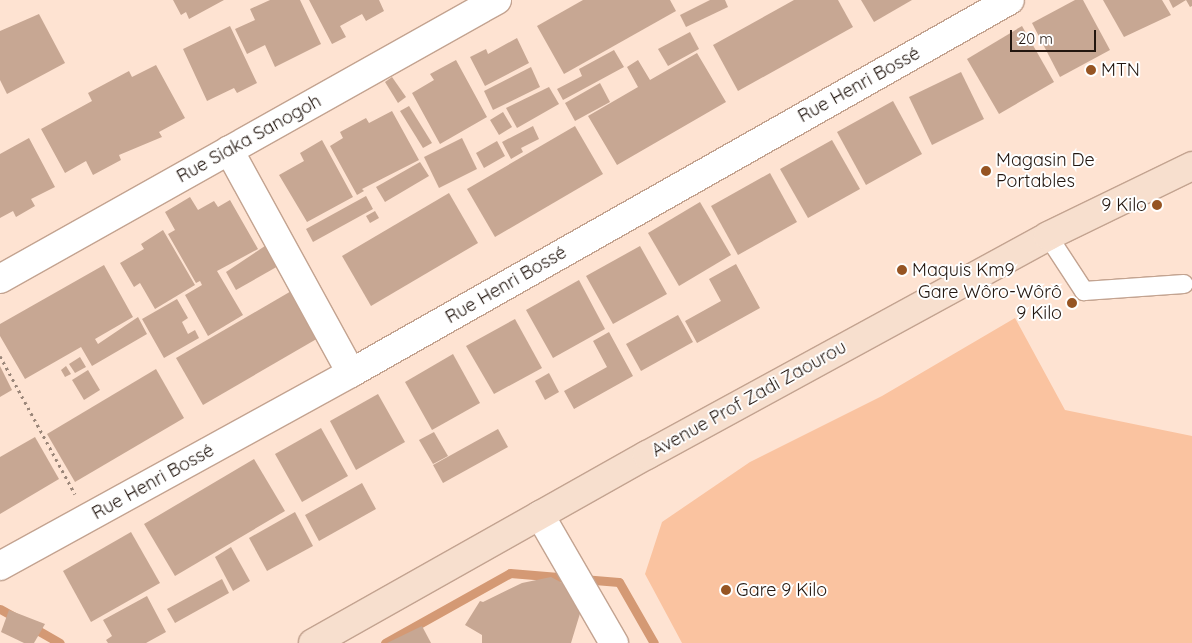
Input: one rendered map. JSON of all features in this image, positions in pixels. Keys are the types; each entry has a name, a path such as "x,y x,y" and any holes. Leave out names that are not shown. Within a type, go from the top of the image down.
{"main road":[{"name":"Avenue Prof Zadi Zaourou","path":"313,643 540,515 1048,236 1192,166"}],"street":[{"name":"Rue Siaka Sanogoh","path":"0,279 498,0"},
{"name":"Rue Henri Bossé","path":"0,566 351,373 1010,0"},
{"path":"229,150 351,373"},
{"path":"540,515 614,643"}],"lane":[{"path":"1048,236 1084,291 1184,284"}],"path":[{"path":"0,356 88,518"}],"shaded area":[{"path":"1015,318 1065,410 1192,436 1192,643 682,643 645,574 662,522 750,462 882,396"}],"building":[{"path":"173,0 224,0 189,19 186,12 181,15"},
{"path":"270,0 300,0 321,44 275,67 265,45 247,54 235,29 255,20 250,9"},
{"path":"309,0 379,0 384,11 366,21 362,14 340,26 346,37 332,44"},
{"path":"583,0 670,0 676,11 564,74 537,26"},
{"path":"710,0 725,0 728,7 686,27 680,15"},
{"path":"794,0 838,0 853,27 738,91 713,45"},
{"path":"861,0 912,0 874,22"},
{"path":"1075,0 1083,0 1110,50 1060,77 1032,23"},
{"path":"1103,0 1162,0 1171,15 1124,37"},
{"path":"1169,0 1186,0 1173,8"},
{"path":"1186,0 1192,0 1192,6 1190,7"},
{"path":"39,14 65,63 7,94 0,80 0,31"},
{"path":"230,26 257,83 237,93 234,88 207,101 183,49"},
{"path":"1022,26 1054,82 999,114 967,59"},
{"path":"690,32 699,49 668,66 658,49"},
{"path":"517,38 529,63 485,86 470,57 486,49 488,54"},
{"path":"614,50 624,67 563,100 557,89 582,76 579,69"},
{"path":"697,53 726,102 617,165 588,116 638,87 627,67 638,60 650,80"},
{"path":"456,60 487,117 440,144 412,93 434,80 430,74"},
{"path":"156,65 185,118 159,132 162,137 119,155 121,160 93,175 86,161 65,173 41,129 92,101 88,93 129,71 132,77"},
{"path":"531,67 540,87 493,110 484,91"},
{"path":"961,72 984,119 932,145 909,97"},
{"path":"392,77 406,97 398,103 385,82"},
{"path":"600,83 610,102 575,121 565,103"},
{"path":"549,87 559,104 517,128 506,108"},
{"path":"893,101 922,154 866,185 837,132"},
{"path":"409,106 432,143 423,148 400,111"},
{"path":"392,111 419,160 362,189 364,191 357,195 330,146 343,138 340,132 366,118 369,123"},
{"path":"503,112 512,127 499,135 490,120"},
{"path":"533,126 539,139 521,148 523,152 511,159 502,142"},
{"path":"575,126 603,174 495,237 467,189"},
{"path":"29,138 55,187 31,199 35,206 16,217 13,211 0,218 0,154"},
{"path":"462,138 477,169 439,188 424,157"},
{"path":"322,140 353,197 307,222 279,175 304,161 300,153"},
{"path":"832,140 860,189 808,218 780,169"},
{"path":"497,141 505,156 484,168 476,153"},
{"path":"420,162 429,176 385,202 376,187"},
{"path":"770,173 797,222 738,255 711,206"},
{"path":"449,193 478,243 371,306 342,256"},
{"path":"366,196 373,209 313,242 306,229"},
{"path":"190,197 198,210 214,201 218,207 230,200 258,249 217,271 243,315 208,336 185,295 202,285 200,281 196,283 168,234 175,230 165,212"},
{"path":"700,202 731,255 679,286 648,233"},
{"path":"375,211 379,218 370,223 366,216"},
{"path":"163,230 195,285 155,309 140,283 134,287 120,263 144,249 141,244"},
{"path":"268,244 280,265 236,290 226,272"},
{"path":"640,246 667,294 613,324 586,276"},
{"path":"736,264 760,308 697,343 685,321 721,301 709,279"},
{"path":"104,265 133,317 95,339 98,344 138,317 147,334 92,366 81,347 25,379 0,336 0,324"},
{"path":"579,280 605,329 553,358 526,310"},
{"path":"293,290 320,337 203,405 176,358"},
{"path":"177,299 188,318 182,322 188,334 195,330 199,338 164,358 142,319"},
{"path":"678,315 693,342 641,371 626,344"},
{"path":"515,319 542,368 494,394 466,346"},
{"path":"609,332 633,376 574,409 564,391 607,367 593,341"},
{"path":"453,354 480,403 432,430 405,382"},
{"path":"80,357 86,367 75,373 69,364"},
{"path":"0,366 12,390 0,397"},
{"path":"66,366 71,374 65,377 61,370"},
{"path":"156,369 184,418 75,482 47,434"},
{"path":"88,370 100,390 84,400 72,380"},
{"path":"549,373 559,392 545,400 535,381"},
{"path":"378,394 405,442 356,470 330,421"},
{"path":"321,428 348,476 302,502 275,454"},
{"path":"498,429 508,447 443,483 433,465"},
{"path":"434,432 448,456 433,464 419,440"},
{"path":"35,437 59,479 0,514 0,457"},
{"path":"254,459 285,511 175,576 144,524"},
{"path":"362,483 376,509 319,541 305,515"},
{"path":"295,512 313,546 267,571 249,538"},
{"path":"131,532 160,583 91,622 63,571"},
{"path":"231,547 250,581 233,591 215,557"},
{"path":"551,577 566,585 582,607 571,643 482,643 482,635 465,625 480,601 483,602 522,583"},
{"path":"222,579 229,593 175,623 167,609"},
{"path":"147,596 166,632 146,643 108,643 106,640 112,636 103,620"},
{"path":"9,610 45,624 34,643 24,643 1,632"},
{"path":"422,626 431,643 387,643"}],"waterway":[{"path":"385,643 510,573 619,582 654,643"},
{"path":"0,609 18,619"},
{"path":"32,627 60,643"}],"place":[{"name":"MTN","path":"1091,70"},
{"name":"Magasin De Portables","path":"986,171"},
{"name":"9 Kilo","path":"1157,205"},
{"name":"Maquis Km9","path":"902,270"},
{"name":"Gare Wôro-Wôrô 9 Kilo","path":"1072,303"},
{"name":"Gare 9 Kilo","path":"726,590"}]}
